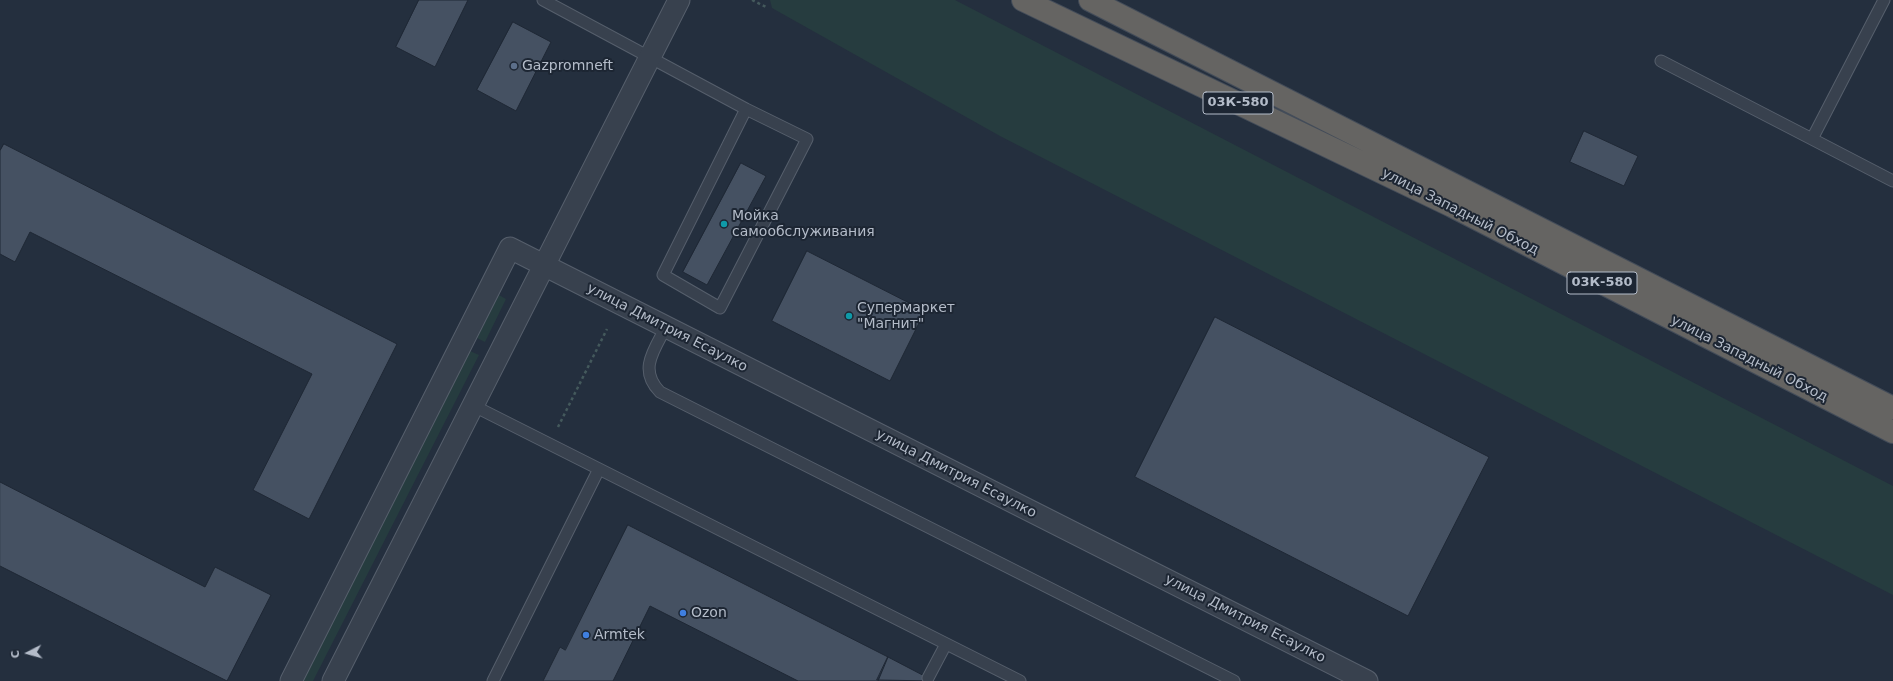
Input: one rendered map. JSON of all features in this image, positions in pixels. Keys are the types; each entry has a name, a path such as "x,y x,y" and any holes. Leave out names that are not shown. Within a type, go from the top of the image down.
{"highway":[{"name":"улица Западный Обход","path":"1023,0 1452,206 1893,432"},
{"name":"улица Западный Обход","path":"1090,0 1893,408"}],"street":[{"path":"333,681 679,0"},
{"name":"улица Дмитрия Есаулко","path":"291,681 510,248 1367,681"}],"lane":[{"path":"543,0 746,109 807,139 720,308 663,275 746,109"},
{"path":"1812,139 1884,0"},
{"path":"1661,62 1893,181"},
{"path":"666,328 650,358 649,372 653,384 660,392 1234,681"},
{"path":"474,406 1020,681"},
{"path":"493,681 599,469"},
{"path":"928,678 946,644"}],"path":[{"path":"752,0 768,8"},
{"path":"550,444 607,329"}],"green space":[{"path":"770,0 955,0 1893,486 1893,595 1000,136 772,8"},
{"path":"499,295 506,299 485,342 477,338"},
{"path":"470,351 479,355 313,681 302,681"}],"building":[{"path":"419,0 468,0 435,67 396,47"},
{"name":"Gazpromneft","path":"513,22 551,42 516,111 477,90"},
{"path":"1584,131 1638,156 1624,186 1570,162"},
{"path":"4,144 397,344 309,519 253,490 312,374 30,232 15,262 0,254 0,151"},
{"name":"Мойка самообслуживания","path":"741,163 766,176 707,285 683,272"},
{"name":"Супермаркет \"Магнит\"","path":"807,251 925,311 890,381 772,321"},
{"path":"1215,317 1489,457 1408,616 1135,477"},
{"path":"0,482 205,587 215,567 271,595 227,681 0,566"},
{"path":"628,525 888,657 878,681 798,681 650,606 613,681 543,681 560,647 565,650"},
{"path":"888,657 934,681 877,680"}],"place":[{"name":"Gazpromneft","path":"514,66"},
{"name":"Мойка самообслуживания","path":"724,224"},
{"name":"Супермаркет \"Магнит\"","path":"849,316"},
{"name":"Ozon","path":"683,613"},
{"name":"Armtek","path":"586,635"}]}
